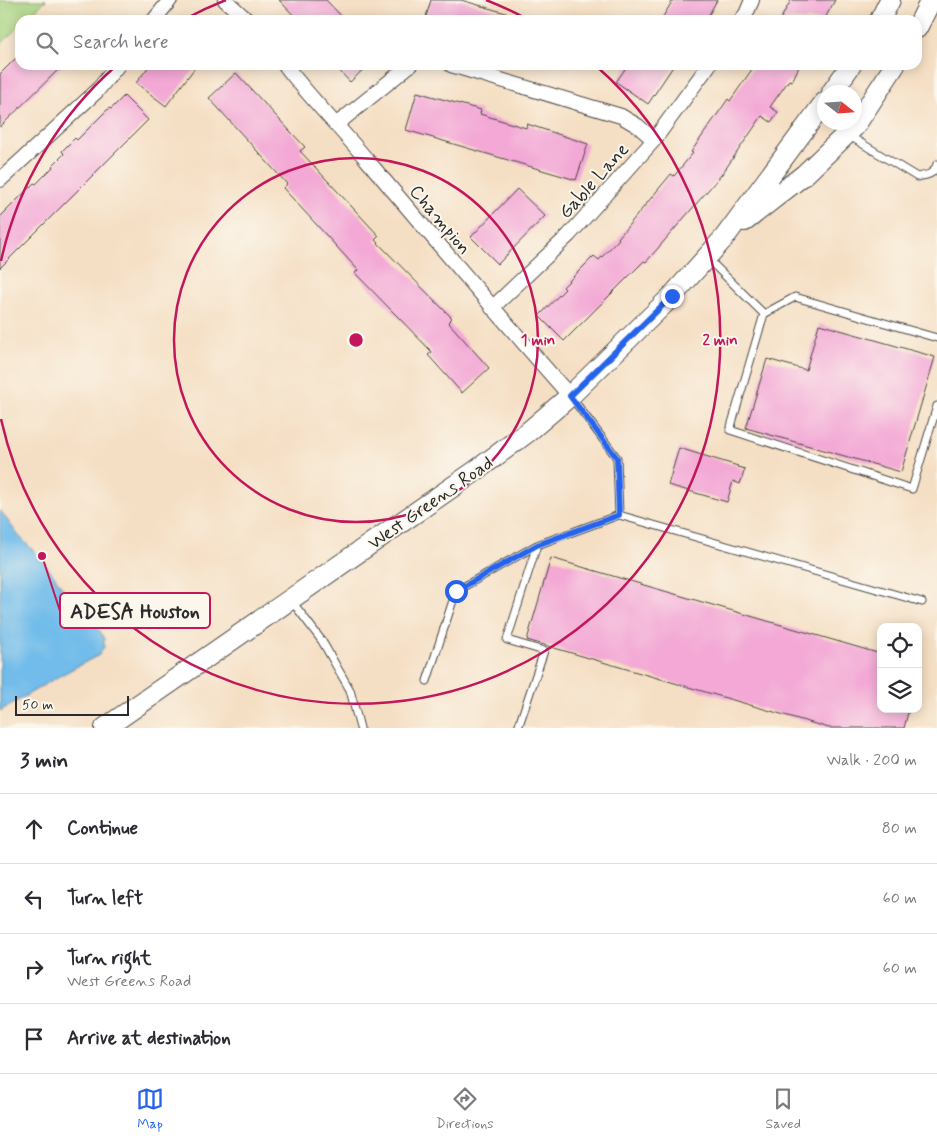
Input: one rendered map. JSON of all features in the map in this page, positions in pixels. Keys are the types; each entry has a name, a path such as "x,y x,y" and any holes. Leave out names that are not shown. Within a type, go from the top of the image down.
{"main road":[{"path":"882,15 890,0"},
{"path":"922,18 931,0"},
{"path":"837,85 847,70"},
{"name":"West Greens Road","path":"724,238 805,174 855,126 892,70"},
{"name":"West Greens Road","path":"111,726 474,472 528,432 570,396 672,296 724,238 817,112"}],"street":[{"path":"158,15 170,0"},
{"path":"225,0 242,15"},
{"path":"745,15 752,0"},
{"path":"0,180 97,91 114,70"},
{"name":"Champion","path":"289,70 337,124 492,308 570,396"},
{"path":"337,124 404,70"},
{"path":"468,70 621,116 638,126 654,140"},
{"name":"Gable Lane","path":"492,308 569,234 654,140 705,70"}],"lane":[{"path":"847,134 917,177 929,175 935,170 937,164"},
{"path":"929,175 937,180"},
{"path":"706,257 764,314"},
{"path":"937,338 795,297 764,314 730,430 912,489 937,406"},
{"path":"570,396 617,458 619,515"},
{"path":"427,681 456,591 537,545 619,515 922,602"},
{"path":"518,728 544,651 507,640 537,545"},
{"path":"291,599 322,641 350,690 360,728"}],"green space":[{"path":"0,0 46,0 30,15 15,15 15,30 0,45"}],"water":[{"path":"0,510 18,535 40,557 74,607 86,621 100,631 104,638 104,647 99,655 0,711"}],"building":[{"path":"279,0 326,0 340,15 293,15"},
{"path":"431,0 461,0 513,15 426,15"},
{"path":"673,0 717,0 709,15 664,15"},
{"path":"791,0 835,0 827,15 783,15"},
{"path":"15,59 15,70 58,70 0,127 0,74"},
{"path":"146,70 193,70 166,106 136,83"},
{"path":"339,70 363,70 350,82"},
{"path":"624,70 671,70 648,104 616,82"},
{"path":"752,70 798,70 792,81 789,80 770,107 778,112 771,122 762,116 722,174 646,262 644,261 564,341 539,316 565,289 563,287 594,256 599,260 619,239 671,174 674,176 693,153 691,152 728,99 730,101"},
{"path":"236,73 305,147 300,151 379,236 375,240 452,318 448,322 489,368 462,393 428,355 432,352 355,273 358,270 283,188 287,184 209,98"},
{"path":"417,92 481,110 480,114 526,128 527,124 588,144 576,180 406,130"},
{"path":"124,96 148,120 0,268 0,217 53,167 64,154 62,151 75,138 77,140"},
{"path":"517,189 545,216 498,264 471,237"},
{"path":"819,324 935,357 901,472 746,428 767,359 806,370"},
{"path":"679,448 745,469 740,484 733,481 727,502 668,485"},
{"path":"551,558 877,653 877,713 908,713 904,728 829,728 527,640"}],"place":[{"name":"ADESA Houston","path":"42,556"}],"route":[{"path":"456,591 537,545 619,515 617,458 570,396 672,296"}]}
